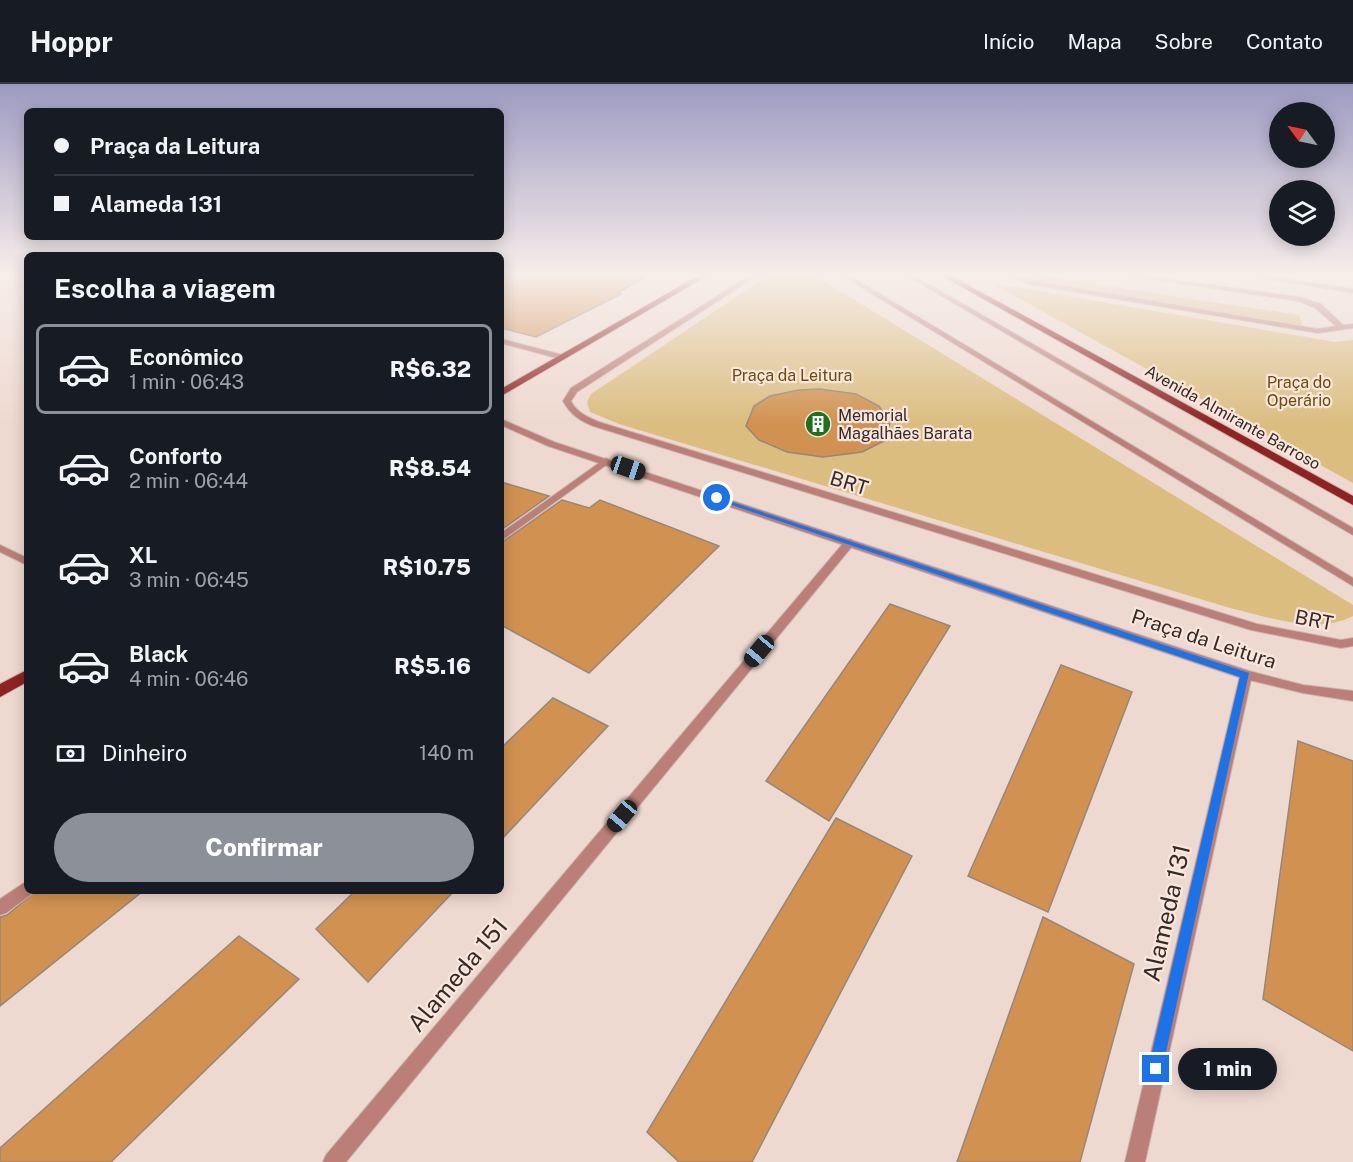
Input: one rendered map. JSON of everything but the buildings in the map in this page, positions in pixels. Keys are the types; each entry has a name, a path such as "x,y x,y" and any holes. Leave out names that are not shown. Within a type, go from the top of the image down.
{"main road":[{"path":"504,391 619,323"},
{"name":"Avenida Almirante Barroso","path":"1032,323 1353,501"},
{"path":"0,691 24,677"}],"street":[{"name":"BRT","path":"679,323 574,390 567,401 571,409 577,415 596,424 1255,627 1341,644 1353,642"},
{"path":"924,323 1353,583"},
{"path":"992,323 1353,532"},
{"path":"1272,323 1318,331 1353,326"},
{"path":"1337,323 1341,327"},
{"path":"504,342 560,357"},
{"name":"Praça da Leitura","path":"504,424 527,435 1246,675 1303,689 1353,696"},
{"path":"504,536 606,461"},
{"name":"Alameda 151","path":"333,1162 850,542"},
{"path":"0,548 24,560"},
{"name":"Alameda 131","path":"1135,1162 1246,675"},
{"path":"0,908 24,890"}],"green space":[{"name":"Praça da Leitura","path":"697,323 893,323 1353,605 1353,616 1324,624 1292,623 1230,608 619,424 590,412 587,402 591,394"},
{"name":"Praça do Operário","path":"1064,323 1226,323 1335,342 1353,340 1353,483"},
{"path":"1281,323 1302,323 1303,327"}],"place":[{"name":"Memorial Magalhães Barata","path":"818,424"}],"route":[{"path":"717,498 1246,675 1156,1069"}]}
